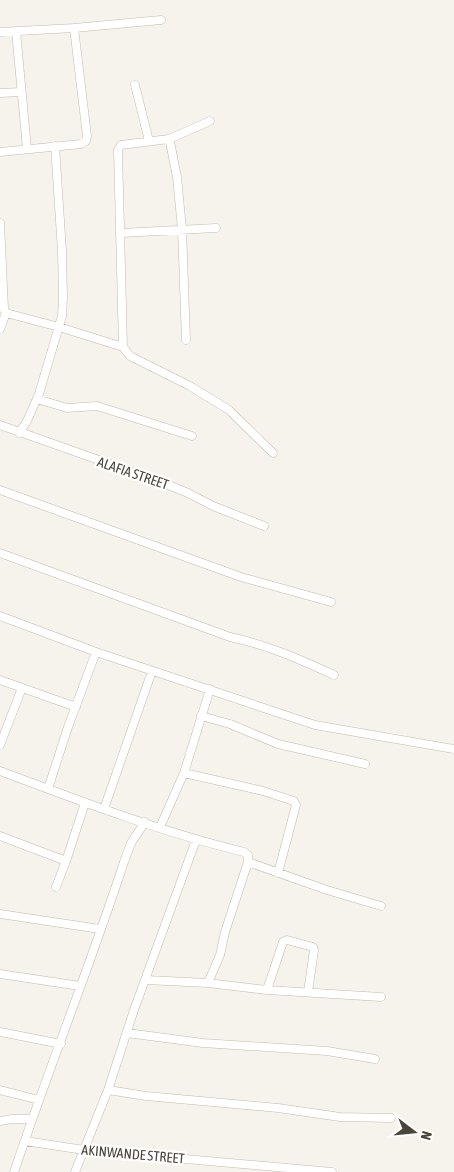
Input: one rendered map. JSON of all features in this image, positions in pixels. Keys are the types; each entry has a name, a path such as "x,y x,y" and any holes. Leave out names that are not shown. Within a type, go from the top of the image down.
{"street":[{"path":"0,32 74,28 161,20"},
{"path":"0,152 81,144 86,141 88,136 74,28"},
{"path":"16,32 27,149"},
{"path":"135,85 149,141"},
{"path":"0,93 21,92"},
{"path":"123,347 119,146 169,139 210,122"},
{"path":"169,139 177,177 182,229 186,340"},
{"path":"19,433 37,399 62,316 64,297 56,146"},
{"path":"0,223 3,310 0,329"},
{"path":"121,233 216,228"},
{"path":"3,310 123,347 130,356 190,386 229,410 273,453"},
{"path":"37,399 60,407 96,406 192,436"},
{"name":"ALAFIA STREET","path":"0,425 161,482 213,506 264,526"},
{"path":"0,490 241,577 331,602"},
{"path":"0,553 230,637 256,642 295,656 334,675"},
{"path":"0,616 96,652 315,725 454,749"},
{"path":"48,789 96,652"},
{"path":"104,809 152,671"},
{"path":"0,680 76,707"},
{"path":"0,745 22,688"},
{"path":"160,828 184,773 210,689"},
{"path":"201,716 230,724 278,744 365,764"},
{"path":"0,771 85,803 196,840 244,852 248,855 248,862 225,932 220,955 208,984"},
{"path":"184,773 263,791 294,801 296,805 278,873"},
{"path":"56,887 85,803"},
{"path":"14,1172 31,1119 61,1044 131,843 145,822"},
{"path":"0,836 66,861"},
{"path":"75,1172 108,1090 196,840"},
{"path":"248,862 327,890 381,906"},
{"path":"0,914 100,929"},
{"path":"266,990 282,942 287,940 313,947 308,992"},
{"path":"0,974 80,986"},
{"path":"146,980 381,997"},
{"path":"0,1032 61,1044"},
{"path":"128,1032 203,1044 327,1051 375,1059"},
{"path":"0,1090 39,1100"},
{"path":"108,1090 146,1096 278,1108 340,1118 391,1118"},
{"path":"0,1121 31,1119"},
{"name":"AKINWANDE STREET","path":"25,1141 84,1150 332,1172"}]}
